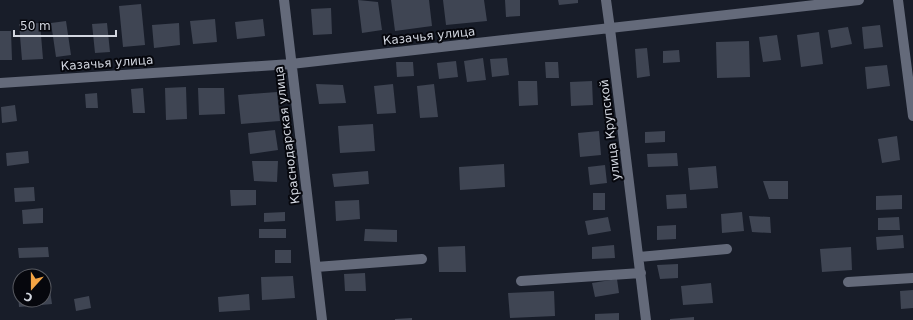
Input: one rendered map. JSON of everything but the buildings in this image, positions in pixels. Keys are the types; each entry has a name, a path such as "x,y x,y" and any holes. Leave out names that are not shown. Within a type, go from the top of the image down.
{"street":[{"name":"Краснодарская улица","path":"284,0 322,320"},
{"name":"улица Крупской","path":"606,0 646,320"},
{"name":"Казачья улица","path":"0,83 291,64 859,0"},
{"path":"898,0 913,116"},
{"path":"638,257 727,249"},
{"path":"316,267 422,259"},
{"path":"521,281 640,273"},
{"path":"848,282 913,278"}]}
